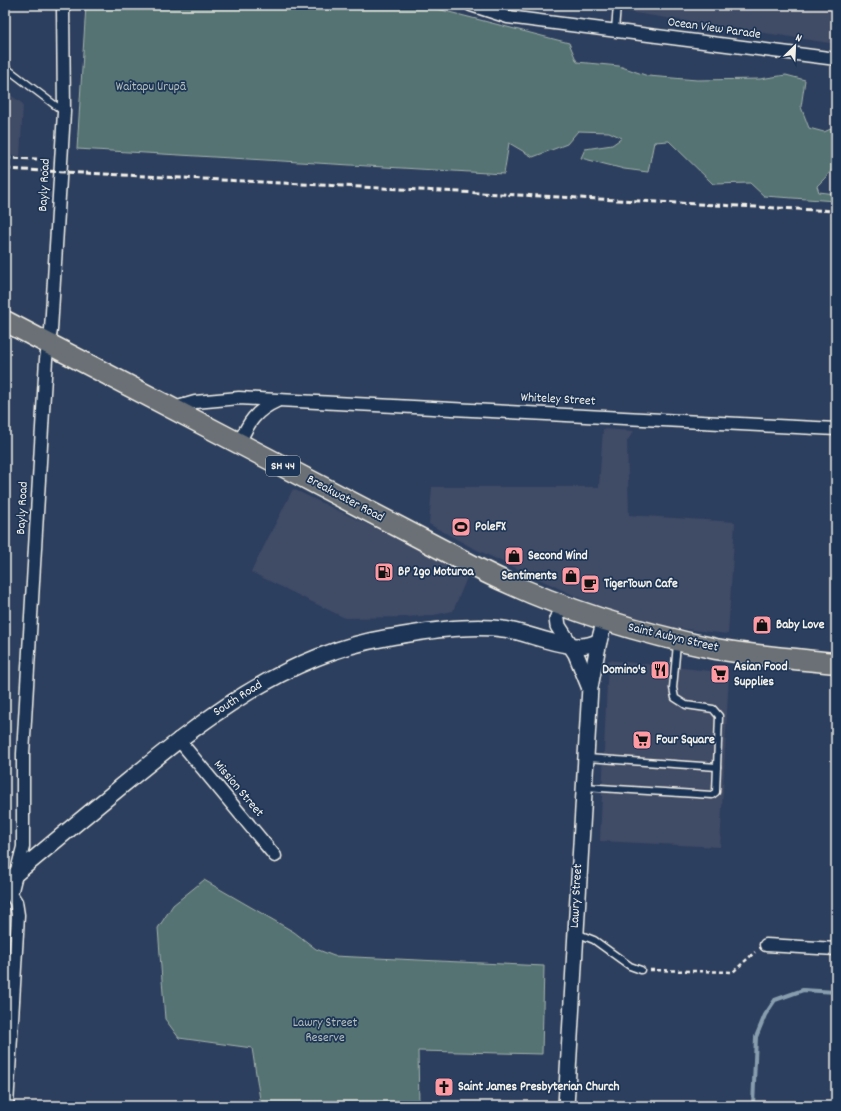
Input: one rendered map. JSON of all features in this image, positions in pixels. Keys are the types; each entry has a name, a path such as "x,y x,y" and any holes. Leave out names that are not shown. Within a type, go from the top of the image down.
{"highway":[{"name":"Breakwater Road","path":"5,321 514,586 560,613 606,620"},
{"name":"Saint Aubyn Street","path":"606,620 653,635 755,655 836,663"}],"street":[{"name":"Bayly Road","path":"7,1106 18,915 16,902 11,894 11,878 23,847 23,754 48,343 51,330 64,112 63,5"},
{"name":"Ocean View Parade","path":"471,5 508,17 836,59"},
{"name":"Whiteley Street","path":"174,408 195,402 226,398 836,429"},
{"name":"Whiteley Street","path":"239,443 255,414 261,409 278,401"},
{"name":"South Road","path":"521,633 546,627 560,613"},
{"name":"Lawry Street","path":"560,613 558,626 571,646 590,687"},
{"name":"Lawry Street","path":"566,1106 583,787 590,687 598,641 606,620"},
{"name":"South Road","path":"11,878 178,739 267,681 306,662 357,644 384,638 447,630 503,629 571,646 590,645 598,641"},
{"name":"Mission Street","path":"178,739 275,856"},
{"path":"766,945 836,949"}],"lane":[{"path":"615,30 617,5"},
{"path":"5,68 64,112"},
{"path":"583,787 712,795 716,790 719,714 710,708 682,704 674,695 677,640"},
{"path":"585,758 717,767"},
{"path":"575,933 594,940 630,966 642,970"}],"path":[{"path":"642,970 733,972 756,950 766,945"}],"shaded area":[{"path":"583,5 836,5 836,44"},
{"path":"5,91 23,104 20,156 5,155"},
{"path":"603,429 634,431 627,441 629,515 735,522 728,634 659,626 588,602 471,547 429,524 432,487 599,487"},
{"path":"293,489 469,573 453,611 434,615 406,617 345,618 251,572"},
{"path":"608,660 729,673 720,847 600,841"}],"green space":[{"name":"Waitapu Urupā","path":"86,5 422,5 569,43 577,62 619,66 648,76 697,80 760,79 786,75 805,80 801,107 809,128 824,132 833,128 836,129 836,161 830,172 817,186 819,192 836,194 836,201 764,196 750,183 713,184 669,141 654,142 648,172 624,169 581,158 585,149 612,145 622,138 609,132 578,131 567,144 533,157 509,143 504,174 77,149"},
{"name":"Lawry Street Reserve","path":"204,880 294,932 316,949 334,956 544,966 542,1054 418,1051 419,1106 261,1106 252,1048 179,1038 165,1019 158,928 173,905"}],"waterway":[{"path":"753,1106 756,1037 765,1015 775,1000 803,990 836,992"}],"railway":[{"path":"5,158 37,159"},
{"path":"5,169 836,211"}],"place":[{"name":"PoleFX","path":"461,527"},
{"name":"Second Wind","path":"514,556"},
{"name":"BP 2go Moturoa","path":"384,572"},
{"name":"Sentiments","path":"571,576"},
{"name":"TigerTown Cafe","path":"590,584"},
{"name":"Baby Love","path":"762,625"},
{"name":"Domino's","path":"660,670"},
{"name":"Asian Food Supplies","path":"720,674"},
{"name":"Four Square","path":"642,740"},
{"name":"Saint James Presbyterian Church","path":"444,1087"}]}
